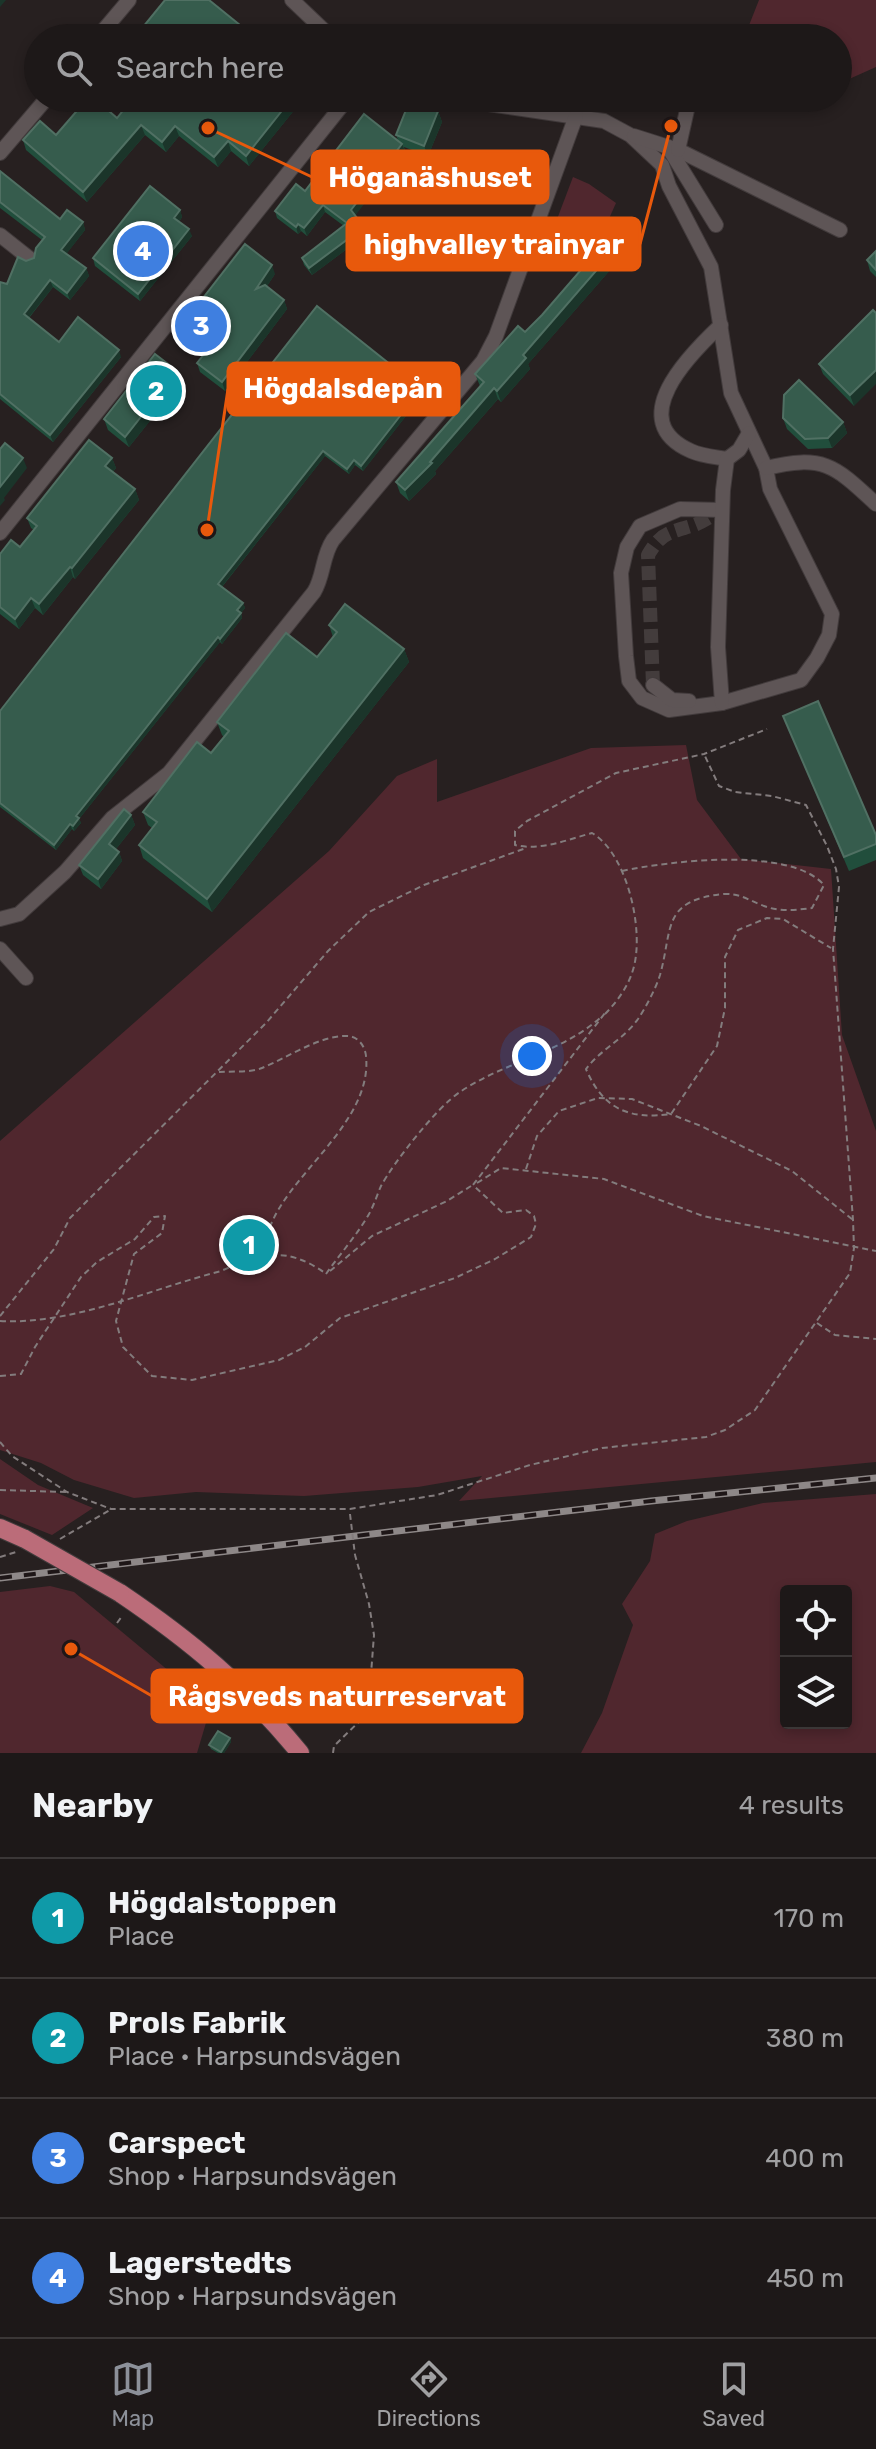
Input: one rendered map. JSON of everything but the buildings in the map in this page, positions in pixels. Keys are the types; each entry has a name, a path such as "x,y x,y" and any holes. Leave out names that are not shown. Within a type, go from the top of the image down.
{"main road":[{"path":"0,1528 22,1545 120,1593 217,1664 257,1703 300,1753"}],"street":[{"path":"109,24 129,0"},
{"path":"292,0 317,24"},
{"path":"0,153 35,112"},
{"path":"0,533 337,112"},
{"path":"547,112 604,121 630,135 673,149 840,230"},
{"path":"686,112 673,149 716,225"},
{"path":"0,919 19,914 65,872 112,818 169,773 314,592 329,546 483,361 496,336 576,116"},
{"path":"630,135 662,165 669,186 711,267 731,393 766,468 770,489 832,614 829,635 801,680 722,703 669,710 642,698 629,681 621,573 627,547 640,526 680,509 722,510"},
{"path":"0,235 29,258"},
{"path":"721,325 694,350 680,369 667,389 661,409 664,431 677,443 693,452 727,459"},
{"path":"722,703 718,647 722,510 727,459 739,450 749,433"},
{"path":"766,468 792,462 831,466 846,474 876,504"},
{"path":"653,685 672,700 722,703"},
{"path":"0,949 26,978"}],"path":[{"path":"473,1185 624,990 633,972 636,951 633,908 613,850 603,839 592,833 541,847 527,847 515,845 515,831 527,821 616,773 704,754 767,729"},
{"path":"0,1442 12,1456 67,1492 111,1509 350,1509 437,1495 530,1465 602,1448 706,1437 725,1430 755,1410 850,1273 854,1248 853,1220 833,949 839,887 836,869 806,805 772,796 735,792 719,786 704,754"},
{"path":"326,1274 309,1262 284,1253 29,1323 0,1318 54,1249 70,1218 266,1023 328,951 369,912 424,885 527,847"},
{"path":"622,871 690,861 761,861 797,868 818,878 824,885 812,908 789,911 765,906 744,896 726,894 702,898 682,907 669,925 660,976 638,1019 619,1039 594,1057 586,1069 604,1098 614,1108 624,1112 649,1117 671,1114 717,1046 725,1008 725,957 738,930 767,918 783,919 833,949"},
{"path":"326,1274 369,1214 383,1183 424,1128 457,1093 493,1073 541,1055 579,1036 605,1013"},
{"path":"217,1073 259,1069 300,1048 343,1035 354,1037 366,1048 367,1063 358,1100 335,1137 281,1205 267,1231 261,1258"},
{"path":"525,1170 537,1136 559,1111 604,1098 632,1099 701,1126 792,1171 853,1220"},
{"path":"326,1274 372,1236 447,1201 501,1168 604,1179 703,1216 876,1251"},
{"path":"0,1376 21,1374 81,1277 97,1262 135,1239 154,1217 165,1216 162,1233 134,1254 116,1321 123,1347 152,1376 192,1380 279,1360 305,1347 340,1318 455,1278 519,1247 531,1237 536,1224 534,1216 526,1210 503,1213 473,1185"},
{"path":"816,1322 835,1335 876,1339"},
{"path":"0,1490 67,1492"},
{"path":"59,1540 111,1509"},
{"path":"333,1753 334,1746 368,1713 374,1635 355,1555 350,1509"},
{"path":"0,1557 22,1545"},
{"path":"117,1623 126,1611"}],"shaded area":[{"path":"759,0 876,0 876,67 852,78 852,24 750,24"},
{"path":"573,177 616,203 603,232 575,258 548,243"},
{"path":"686,745 697,800 741,859 831,869 842,1035 876,1131 876,1462 459,1501 482,1476 418,1487 304,1496 196,1492 134,1498 74,1480 41,1463 0,1450 0,1141 329,851 397,776 437,759 437,802 591,748"},
{"path":"0,1459 38,1485 93,1508 52,1535 0,1514"},
{"path":"876,1494 876,1753 581,1753 602,1713 633,1625 622,1604 650,1561 655,1534 687,1521 763,1503"},
{"path":"50,1586 74,1592 211,1706 197,1753 0,1753 0,1592"}],"tunnel":[{"path":"653,685 648,555 666,535 699,523 722,510"}],"railway":[{"path":"0,1578 651,1501 876,1478"}],"place":[{"name":"highvalley trainyar","path":"671,126"},
{"name":"Höganäshuset","path":"208,128"},
{"name":"Lagerstedts","path":"143,251"},
{"name":"Carspect","path":"201,326"},
{"name":"Prols Fabrik","path":"156,391"},
{"name":"Högdalsdepån","path":"207,530"},
{"name":"Högdalstoppen","path":"249,1245"},
{"name":"Rågsveds naturreservat","path":"71,1649"}]}
